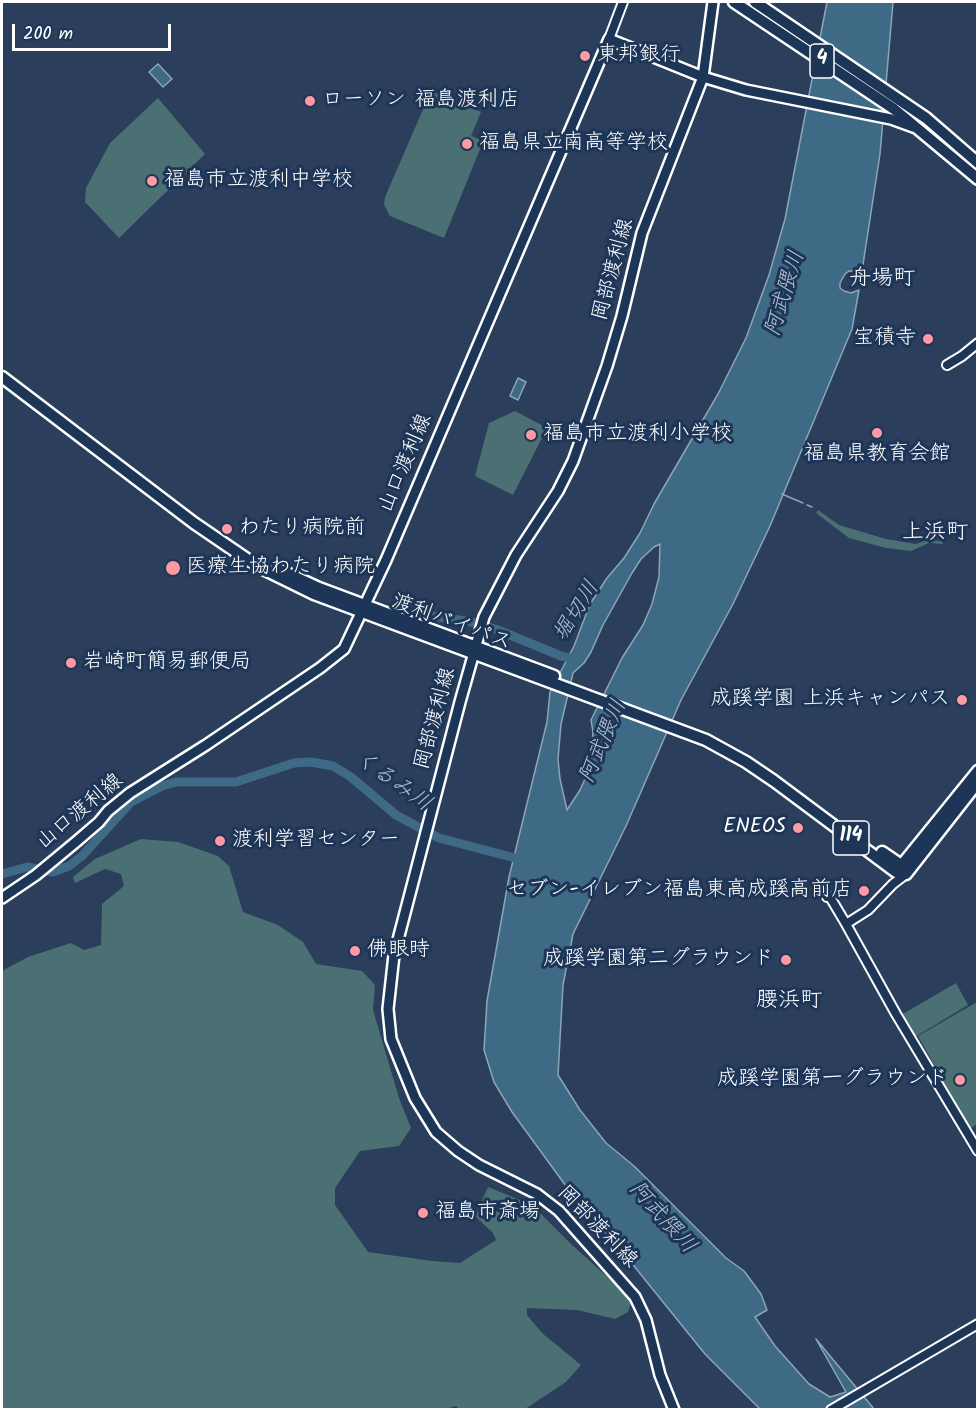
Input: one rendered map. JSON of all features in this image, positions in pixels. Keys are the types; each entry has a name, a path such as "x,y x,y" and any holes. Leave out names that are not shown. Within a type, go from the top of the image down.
{"highway":[{"name":"4","path":"734,2 893,116 920,130 976,168"},
{"name":"4","path":"755,2 926,118 976,168"},
{"name":"渡利バイパス","path":"2,375 194,523 246,559 314,594 364,608 700,734 761,772 901,870"},
{"path":"901,870 978,771"},
{"path":"901,870 978,782"}],"main road":[{"name":"岡部渡利線","path":"674,1410 660,1375 642,1309 626,1284 567,1219 548,1202 510,1179 479,1165 436,1132 415,1098 391,1038 388,1009 394,955 484,617 516,555 558,491 573,461 610,356 628,295 642,233 703,76 713,2"},
{"path":"609,39 703,76 750,91 893,116"},
{"name":"山口渡利線","path":"2,898 36,875 130,793 206,745 340,653 347,645 609,39"}],"street":[{"path":"609,39 623,2"},
{"path":"947,365 978,343"},
{"path":"846,924 868,910 893,884 901,870"},
{"path":"827,897 830,897 906,1032 978,1151"},
{"path":"831,1410 978,1324"}],"green space":[{"path":"431,91 481,112 471,136 479,139 480,149 444,238 390,216 384,205 385,197"},
{"path":"158,98 205,154 119,238 85,202 86,188 110,143"},
{"path":"515,411 547,428 513,495 475,476 489,423"},
{"path":"818,510 839,525 886,539 916,544 927,540 942,541 943,544 929,543 911,551 886,548 849,538 816,513"},
{"path":"141,839 178,842 218,856 229,866 243,912 278,925 303,942 316,964 362,971 375,985 373,1010 399,1098 411,1128 399,1146 360,1151 335,1188 335,1205 368,1252 460,1263 496,1240 493,1233 475,1216 488,1187 532,1205 632,1299 628,1312 615,1319 577,1310 527,1308 527,1315 542,1333 581,1365 566,1382 525,1409 459,1409 456,1406 443,1410 2,1410 2,971 28,957 71,943 84,950 101,945 102,904 124,886 121,874 105,869 75,883 73,877 95,859"},
{"path":"956,983 968,1005 915,1037 901,1015"},
{"name":"成蹊学園第一グラウンド","path":"977,1002 977,1124 970,1129 918,1036"}],"water":[{"name":"阿武隈川","path":"827,2 893,2 880,154 862,271 849,271 840,283 840,288 844,291 851,293 859,290 852,329 770,526 733,604 681,700 626,826 573,934 563,985 558,1075 580,1110 606,1143 634,1166 726,1258 744,1271 761,1294 767,1310 755,1317 775,1346 809,1384 830,1397 846,1392 816,1339 874,1409 760,1409 705,1354 621,1250 574,1197 512,1112 494,1082 484,1050 487,1001 509,877 547,722 550,692 574,646 590,604 640,533 654,504 718,394 746,338 769,275 785,219","holes":["660,544 659,577 652,604 643,625 622,658 591,720 593,732 590,768 567,810 558,759 561,724 573,673 584,663 591,652 603,625 641,559"]},
{"path":"158,64 172,79 163,87 149,72"},
{"path":"518,378 526,382 518,400 510,396"}],"waterway":[{"path":"782,494 803,503"},
{"path":"807,505 812,507"},
{"name":"堀切川","path":"419,614 472,622 498,630 561,656 573,659 576,657"},
{"name":"くるみ川","path":"2,874 27,867 53,872 69,866 82,856 131,802 162,786 176,782 236,782 294,763 311,762 333,766 351,777 396,815 439,838 515,858 524,858"}],"place":[{"name":"東邦銀行","path":"585,56"},
{"name":"ローソン 福島渡利店","path":"310,101"},
{"name":"福島県立南高等学校","path":"467,144"},
{"name":"福島市立渡利中学校","path":"152,181"},
{"name":"宝積寺","path":"928,339"},
{"name":"福島県教育会館","path":"877,433"},
{"name":"福島市立渡利小学校","path":"531,435"},
{"name":"わたり病院前","path":"227,529"},
{"name":"医療生協わたり病院","path":"173,568"},
{"name":"岩崎町簡易郵便局","path":"71,663"},
{"name":"成蹊学園 上浜キャンパス","path":"962,700"},
{"name":"ENEOS","path":"798,828"},
{"name":"渡利学習センター","path":"220,841"},
{"name":"セブン-イレブン福島東高成蹊高前店","path":"864,891"},
{"name":"佛眼時","path":"355,951"},
{"name":"成蹊学園第二グラウンド","path":"786,960"},
{"name":"成蹊学園第一グラウンド","path":"960,1080"},
{"name":"福島市斎場","path":"423,1213"}],"district":[{"name":"舟場町","path":"882,280"},
{"name":"上浜町","path":"935,534"},
{"name":"腰浜町","path":"789,1002"}]}
